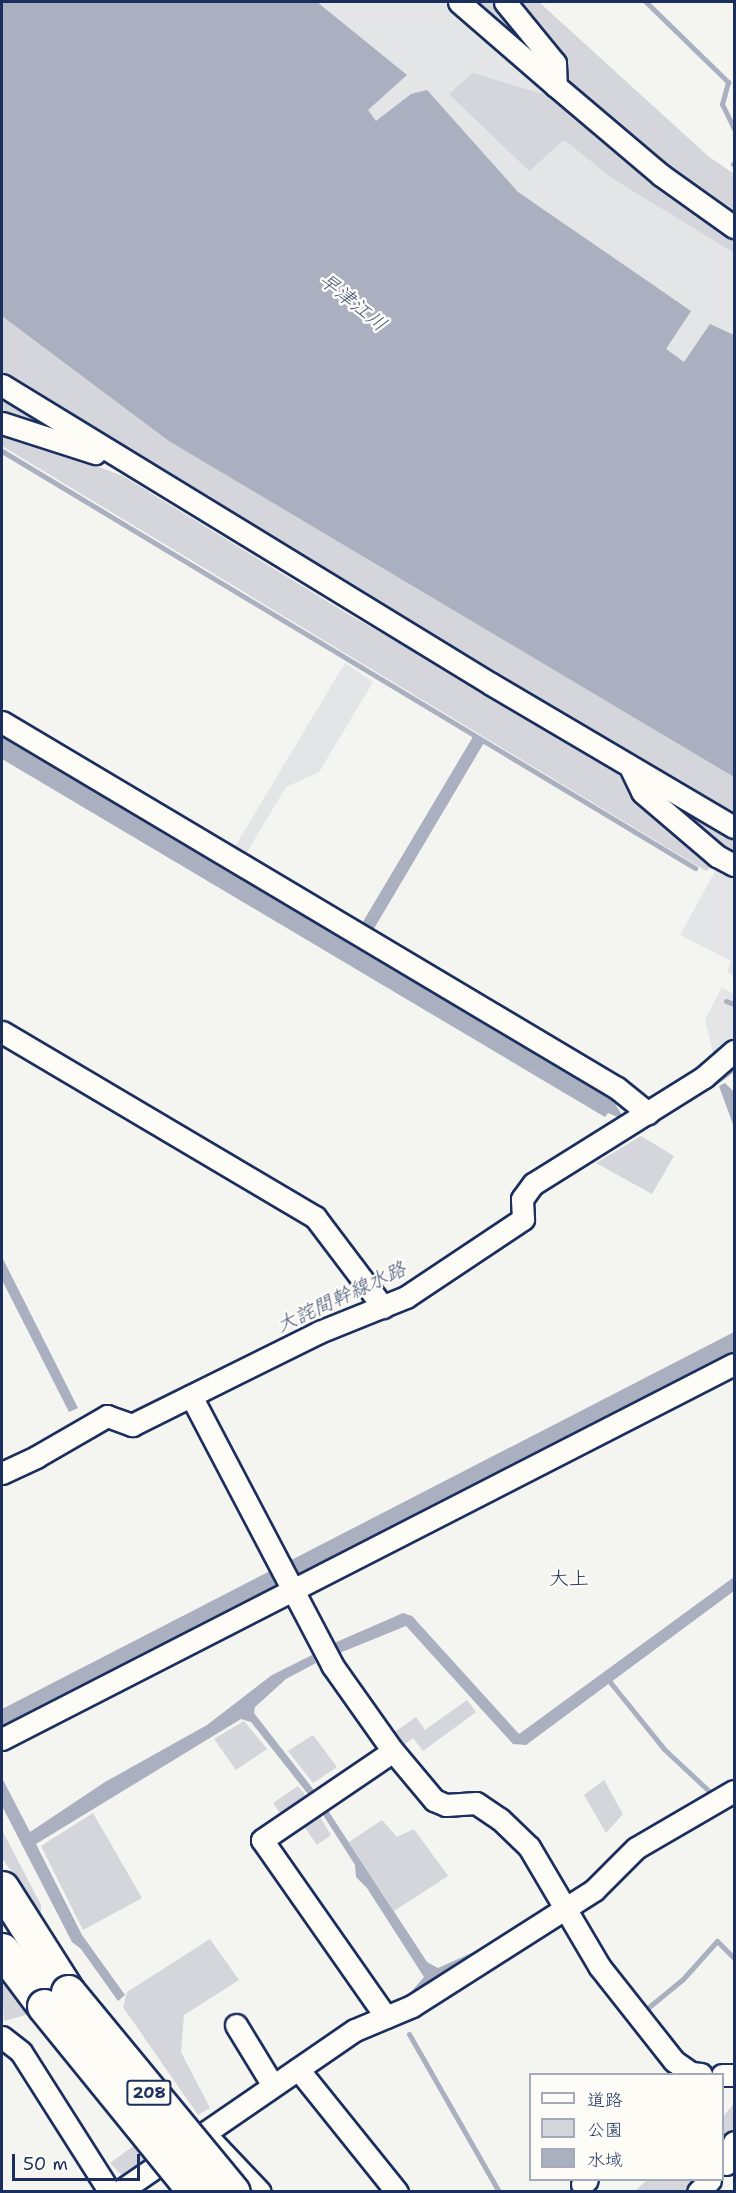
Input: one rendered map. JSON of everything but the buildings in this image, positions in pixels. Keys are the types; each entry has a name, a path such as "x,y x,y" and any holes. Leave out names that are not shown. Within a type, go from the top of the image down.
{"highway":[{"path":"2,1888 56,1999"},
{"name":"208","path":"2,1906 56,1999 195,2192"},
{"name":"208","path":"2,1950 56,1999 233,2192"},
{"path":"2,1957 56,1999"}],"street":[{"path":"459,2 661,175 735,227"},
{"path":"506,2 555,63 556,86"},
{"path":"2,385 124,462 631,769 735,827"},
{"path":"2,423 124,462"},
{"path":"2,722 617,1088 648,1113"},
{"path":"631,769 634,782 642,792 717,856 735,866"},
{"path":"2,1032 315,1218 379,1300"},
{"path":"2,1473 36,1457 107,1416 121,1420 191,1396 499,1238 524,1206 533,1184 648,1113 730,1067"},
{"path":"2,1739 735,1364"},
{"path":"191,1396 332,1665 393,1751 434,1800 446,1805 476,1803 500,1819 529,1847 598,1966 674,2061 692,2073"},
{"path":"386,2017 262,1840 393,1751"},
{"path":"119,2192 273,2084 355,2030 412,2006 609,1878 636,1848 735,1791"},
{"path":"236,2025 273,2084"},
{"path":"2,2037 21,2052 111,2192"},
{"path":"298,2068 397,2192"},
{"path":"204,2133 260,2192"},
{"path":"728,2163 735,2142"},
{"path":"698,2192 709,2181"}],"shaded area":[{"path":"42,2 448,2 654,180 734,235 734,518"},
{"path":"345,663 373,682 319,772 286,787 244,857 233,850"},
{"path":"718,866 734,874 734,976 727,972 731,961 680,935"},
{"path":"722,987 734,994 734,1038 714,1057 705,1020"}],"green space":[{"path":"470,2 539,2 708,156 734,174 734,218 668,171"},
{"path":"473,73 562,100 734,235 734,253 612,178 564,140 529,171 449,94"},
{"path":"2,299 469,617 734,777 734,818 163,477 2,372"},
{"path":"2,394 84,446 2,413"},
{"path":"6,432 123,476 343,611 611,765 627,786 713,866 706,871 2,446 2,434"},
{"path":"645,783 734,834 734,856 711,843"},
{"path":"641,1136 674,1156 652,1194 596,1163"},
{"path":"467,1700 476,1712 423,1751 413,1738 401,1747 392,1734 416,1717 425,1730"},
{"path":"244,1721 267,1749 236,1770 214,1739"},
{"path":"313,1735 337,1767 313,1783 288,1751"},
{"path":"604,1780 623,1814 606,1833 584,1795"},
{"path":"298,1786 310,1801 283,1817 273,1803"},
{"path":"317,1812 331,1835 317,1845 301,1822"},
{"path":"93,1813 142,1898 83,1930 41,1846"},
{"path":"382,1820 397,1837 414,1829 448,1876 394,1911 349,1842"},
{"path":"2,1830 41,1905 41,1914 2,1858"},
{"path":"210,1939 239,1980 184,2015 181,2052 210,2108 198,2115 123,2007 127,1992"},
{"path":"2,1980 29,2014 4,2021"},
{"path":"734,2103 734,2130 724,2155 724,2116"},
{"path":"136,2144 150,2163 126,2180 110,2163"},
{"path":"646,2181 702,2181 690,2191 634,2192"}],"water":[{"name":"早津江川","path":"2,2 317,2 407,75 368,110 376,121 411,94 427,90 518,192 691,311 666,349 684,362 710,324 734,335 734,777 169,441 2,316"},
{"path":"2,735 610,1096 622,1115 620,1118 608,1113 605,1117 2,759"},
{"path":"474,735 485,741 372,932 361,925"},
{"path":"734,1066 734,1072 721,1082 530,1202 503,1230 399,1293 318,1326 140,1413 40,1470 2,1487 2,1480 137,1408 318,1320 397,1288 502,1224 529,1196"},
{"path":"725,1083 734,1092 734,1127 719,1086"},
{"path":"2,1257 78,1408 69,1412 2,1280"},
{"path":"734,1332 734,1354 2,1731 2,1709"},
{"path":"734,1577 734,1591 526,1745 513,1744 406,1626 337,1654 332,1644 403,1613 412,1616 519,1734"},
{"path":"312,1655 316,1663 286,1679 255,1707 254,1713 317,1794 311,1798 251,1722 241,1719 36,1844 82,1935 125,1995 118,2001 81,1949 72,1942 2,1806 2,1778 30,1832 105,1782 207,1725 272,1675"},
{"path":"325,1806 427,1962 438,1968 496,1942 439,1981 428,1982 412,1999 404,2000 424,1977 367,1888 356,1877 355,1865 320,1810"},
{"path":"362,2035 365,2039 313,2075 310,2069"}],"waterway":[{"path":"646,2 728,82 722,104 734,129"},
{"path":"2,451 695,868"},
{"name":"大詫間幹線水路","path":"726,1001 734,1004"},
{"path":"610,1682 664,1749 710,1792"},
{"path":"644,2011 683,1979 717,1941 734,1958"},
{"path":"409,2034 499,2192"}],"district":[{"name":"大上","path":"569,1578"}]}
